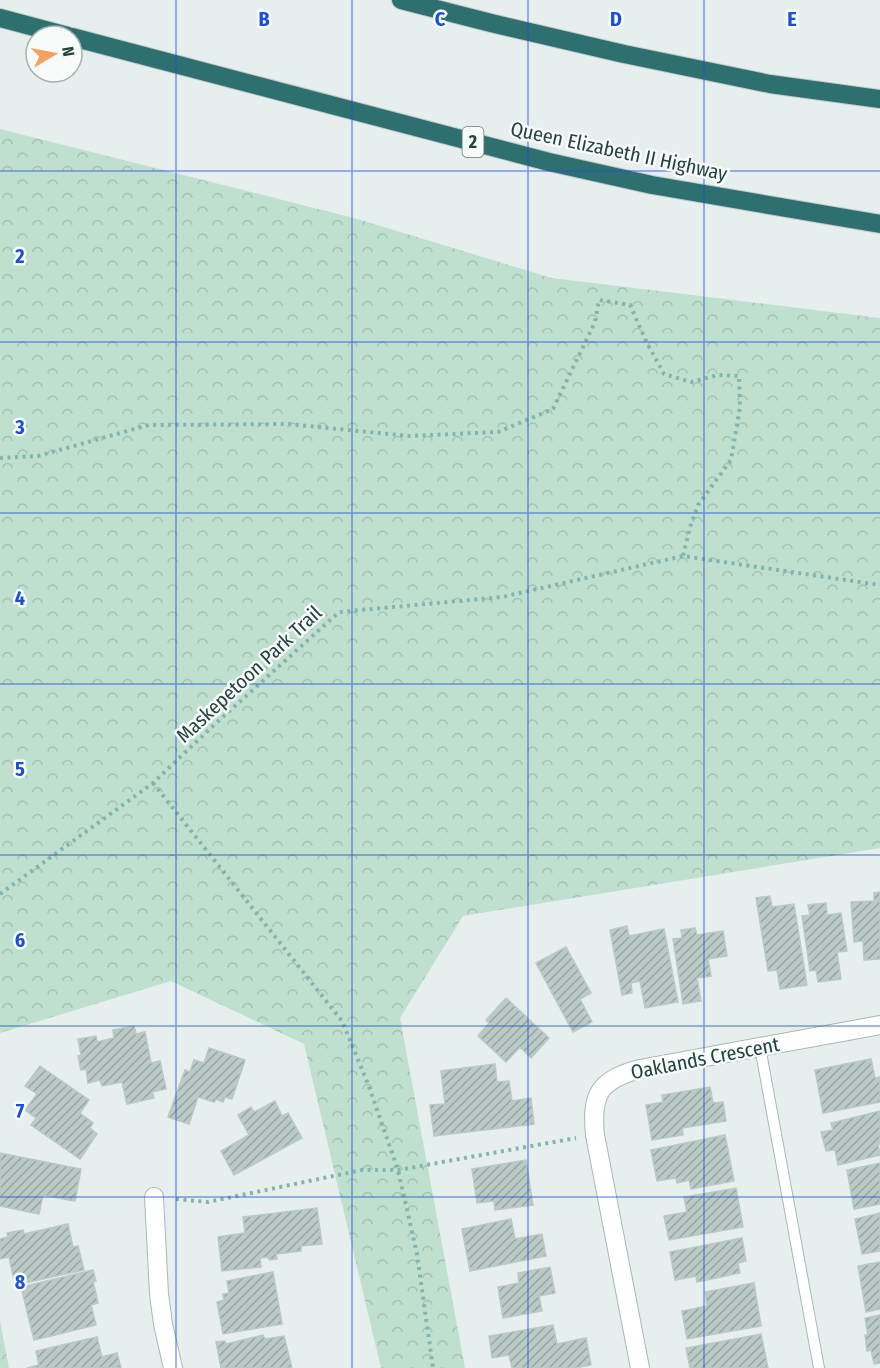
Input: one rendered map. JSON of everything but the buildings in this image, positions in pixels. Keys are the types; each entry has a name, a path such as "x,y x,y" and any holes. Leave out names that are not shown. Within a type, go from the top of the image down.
{"highway":[{"path":"401,0 624,54 770,84 880,99"},
{"name":"Queen Elizabeth II Highway","path":"0,18 24,25"},
{"name":"Queen Elizabeth II Highway","path":"84,41 549,162 652,184 880,224"}],"street":[{"name":"Oaklands Crescent","path":"640,1368 595,1135 594,1107 598,1094 608,1082 618,1076 640,1069 880,1025"},
{"path":"154,1197 159,1294 173,1368"}],"lane":[{"path":"760,1047 819,1368"}],"path":[{"path":"0,458 38,456 149,425 289,424 409,436 498,432 553,409 595,322 599,300 630,305 664,374 691,382 718,375 739,376 740,407 731,460 698,505 683,556"},
{"name":"Maskepetoon Park Trail","path":"0,894 153,783 339,612 502,597 683,556 880,585"},
{"path":"153,783 342,1021 368,1084 398,1170 417,1254 433,1368"},
{"path":"154,1197 208,1202 362,1170 398,1170 595,1135"}],"green space":[{"path":"0,129 354,218 552,278 880,318 880,848 463,916 400,1018 465,1368 381,1368 304,1044 171,981 0,1033"},
{"path":"0,1321 9,1368 0,1368"}]}
